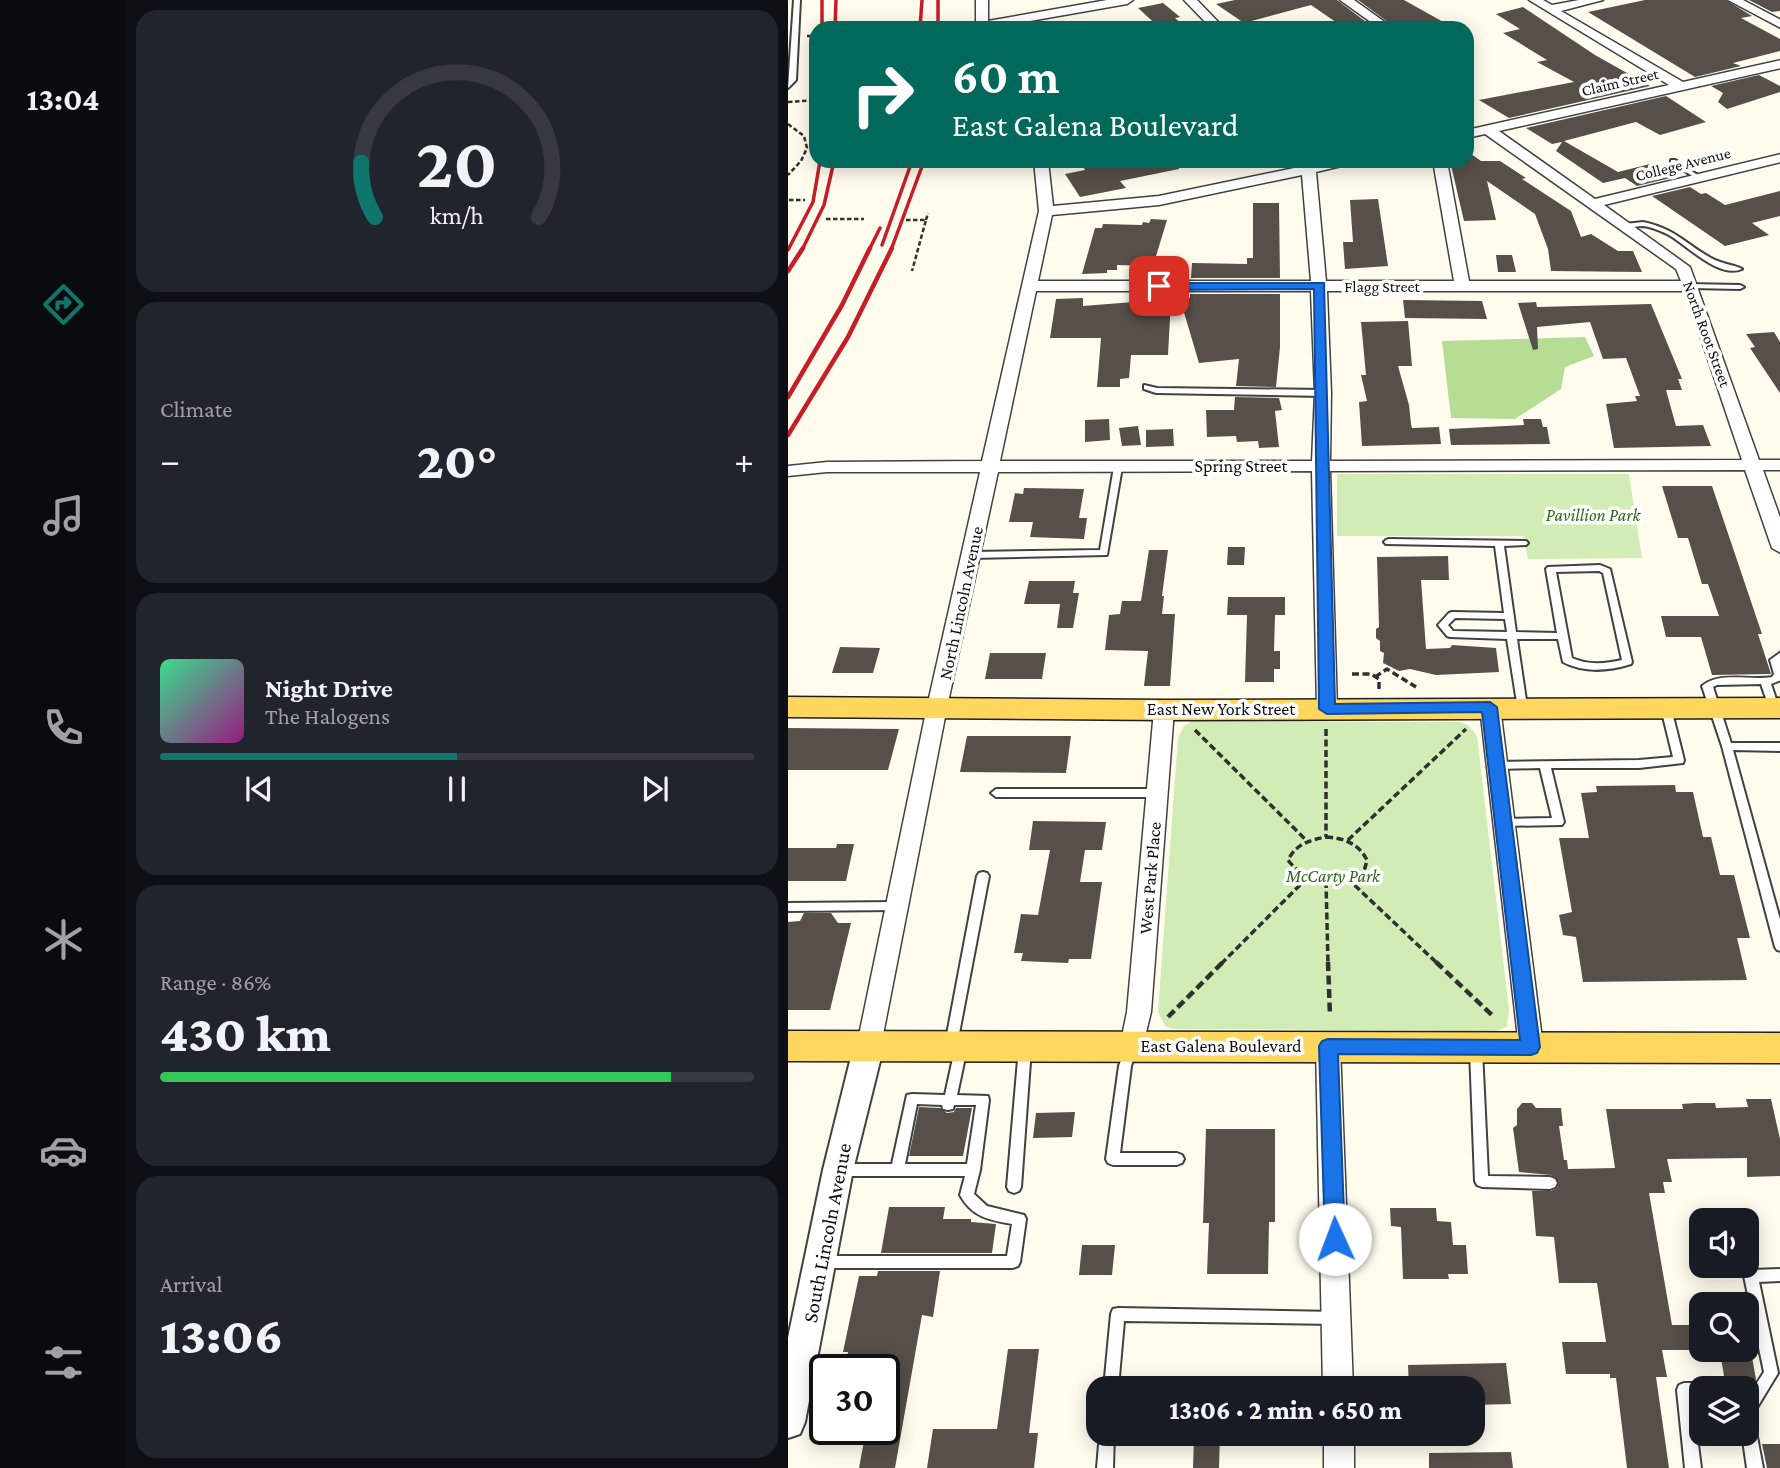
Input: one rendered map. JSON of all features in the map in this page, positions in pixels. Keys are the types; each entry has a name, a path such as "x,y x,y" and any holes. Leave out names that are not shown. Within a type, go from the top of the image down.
{"main road":[{"name":"East New York Street","path":"788,707 1164,710 1326,719 1479,717 1522,707 1714,708 1773,699"},
{"name":"East Galena Boulevard","path":"788,1046 1132,1046 1329,1031 1485,1032 1531,1047 1780,1048"}],"street":[{"path":"982,0 982,21"},
{"path":"1014,21 1127,0"},
{"path":"1190,0 1211,21"},
{"path":"1346,0 1377,21"},
{"path":"1535,0 1680,86"},
{"path":"1551,9 1596,0"},
{"path":"1734,0 1780,25"},
{"name":"Claim Street","path":"1474,132 1780,64"},
{"name":"North Root Street","path":"1487,129 1682,267 1691,286 1780,548"},
{"name":"College Avenue","path":"1594,203 1780,158"},
{"name":"North Lincoln Avenue","path":"869,1045 937,707 1046,211 1042,168"},
{"path":"1046,211 1153,199 1317,168"},
{"path":"1441,168 1462,286"},
{"path":"1309,170 1319,286 1324,393 1321,466 1326,719"},
{"name":"Flagg Street","path":"1030,286 1691,286"},
{"name":"Spring Street","path":"788,463 827,467 1780,465"},
{"name":"Spring Street","path":"788,471 827,467"},
{"name":"West Park Place","path":"1132,1046 1139,1012 1164,710"},
{"path":"1479,717 1498,765 1531,1047"},
{"path":"1329,1031 1338,1376"},
{"name":"South Lincoln Avenue","path":"791,1395 838,1170 869,1045"},
{"path":"1339,1446 1339,1468"}],"lane":[{"path":"788,86 793,80 797,0"},
{"path":"1674,161 1699,178"},
{"path":"1625,226 1643,222 1660,226 1723,268 1738,269"},
{"path":"1717,285 1724,276 1723,268"},
{"path":"1691,286 1740,287"},
{"path":"1147,387 1156,390 1324,393"},
{"path":"972,555 1104,553 1118,467"},
{"path":"1389,542 1523,543"},
{"path":"1499,543 1522,707"},
{"path":"1600,568 1607,571 1627,662 1620,665 1574,665 1567,660 1562,636 1551,569 1600,568"},
{"path":"1508,616 1452,615 1443,625 1450,634 1456,635 1562,636"},
{"path":"1773,699 1779,674 1775,660 1780,654"},
{"path":"1498,765 1639,764 1679,761 1666,708"},
{"path":"1714,708 1727,746 1780,947"},
{"path":"1727,746 1780,747"},
{"path":"1506,823 1558,822 1545,765"},
{"path":"996,793 1157,793"},
{"path":"949,1102 983,876"},
{"path":"788,907 897,906"},
{"path":"1485,1032 1482,1181 1550,1183"},
{"path":"1014,1187 1025,1045"},
{"path":"1132,1046 1125,1066 1113,1159 1176,1159"},
{"path":"820,1262 1013,1262 1019,1219 982,1212 966,1195 973,1170 983,1100 949,1102 912,1099 897,1170"},
{"path":"838,1170 897,1170 934,1163 973,1170"},
{"path":"1759,1392 1771,1373 1750,1276 1780,1275"},
{"path":"1112,1376 1118,1314 1338,1318"},
{"path":"1689,1391 1684,1391 1689,1434"},
{"path":"1105,1468 1106,1446"},
{"path":"1690,1446 1693,1468"},
{"path":"1751,1446 1755,1468"}],"path":[{"path":"788,102 809,100"},
{"path":"788,124 801,132 808,147 805,157 788,175"},
{"path":"789,200 805,200"},
{"path":"912,271 928,213"},
{"path":"826,219 864,219"},
{"path":"906,220 926,220"},
{"path":"1375,677 1387,669 1418,687 1405,687"},
{"path":"1352,674 1371,674 1379,679 1379,689 1392,687"},
{"path":"1347,840 1479,717"},
{"path":"1326,719 1326,837"},
{"path":"1194,729 1308,842"},
{"path":"1326,837 1347,840 1361,850 1367,864 1361,871 1347,878 1326,881 1307,878 1294,869 1288,860 1291,852 1308,842 1326,837"},
{"path":"1168,1017 1307,878"},
{"path":"1347,878 1485,1032"},
{"path":"1326,881 1329,1031"}],"green space":[{"path":"1585,337 1594,356 1565,367 1561,389 1515,419 1451,418 1442,341"},
{"name":"Pavillion Park","path":"1337,474 1629,474 1642,558 1528,559 1523,536 1337,536"},
{"name":"McCarty Park","path":"1192,721 1459,722 1468,725 1477,736 1509,1010 1507,1027 1496,1031 1173,1029 1165,1026 1158,1012 1178,738 1184,726"}],"building":[{"path":"1235,0 1337,0 1365,21 1334,21 1311,5 1251,21 1241,21 1216,4"},
{"path":"1358,0 1404,0 1442,21 1386,21"},
{"path":"1645,0 1726,0 1752,16 1741,18 1780,39 1780,51 1733,63 1741,66 1695,77 1588,12"},
{"path":"1749,0 1780,0 1780,11 1772,12"},
{"path":"1163,3 1180,17 1175,18 1178,21 1152,21 1138,8"},
{"path":"1523,7 1595,55 1650,86 1509,118 1479,100 1574,82 1537,62 1547,60 1503,33 1520,29 1496,14"},
{"path":"1759,75 1780,86 1780,92 1727,109 1718,102 1723,93 1711,86"},
{"path":"1666,96 1706,122 1660,135 1636,122 1564,141 1618,172 1654,163 1675,177 1637,186 1625,178 1603,183 1556,151 1562,142 1552,144 1526,128"},
{"path":"1474,156 1481,161 1500,161 1571,211 1581,237 1591,234 1618,251 1633,251 1642,272 1551,271 1548,249 1535,214 1487,181 1496,220 1464,221 1452,168 1474,168"},
{"path":"1084,168 1179,168 1120,181 1126,188 1080,197 1065,174 1085,170"},
{"path":"1690,187 1725,205 1780,191 1780,216 1752,223 1769,235 1725,246 1652,196"},
{"path":"1378,199 1388,266 1345,269 1343,242 1353,242 1350,200"},
{"path":"1253,203 1279,203 1280,278 1191,278 1192,263 1247,264 1247,258 1253,258"},
{"path":"1151,219 1167,220 1153,266 1117,265 1117,270 1107,270 1107,273 1082,274 1095,228 1102,228 1103,224 1142,225 1143,222 1149,223"},
{"path":"1496,255 1512,255 1516,272 1498,272"},
{"path":"1190,294 1280,294 1280,347 1276,387 1236,386 1239,359 1199,363 1180,299 1190,298"},
{"path":"1083,298 1083,306 1171,299 1168,355 1131,355 1129,378 1120,379 1120,387 1097,387 1101,338 1050,338 1056,299"},
{"path":"1403,300 1482,301 1487,319 1405,318"},
{"path":"1536,302 1537,307 1651,304 1682,379 1678,379 1682,390 1666,390 1676,426 1703,425 1711,446 1614,448 1606,404 1637,401 1635,396 1640,396 1626,358 1603,359 1590,322 1537,327 1538,349 1533,350 1518,303"},
{"path":"1408,321 1412,366 1398,366 1409,405 1412,428 1439,427 1441,444 1362,446 1359,402 1367,401 1361,375 1366,375 1361,322"},
{"path":"1774,332 1780,342 1780,393 1750,348 1755,347 1746,334"},
{"path":"1235,397 1279,398 1282,410 1275,411 1279,447 1259,448 1258,441 1237,442 1236,436 1207,437 1206,410 1234,410"},
{"path":"1109,419 1110,440 1085,442 1085,420"},
{"path":"1523,419 1541,419 1543,427 1547,427 1550,444 1451,445 1449,429 1524,425"},
{"path":"1138,426 1141,445 1122,446 1119,428"},
{"path":"1173,429 1174,446 1146,447 1146,430"},
{"path":"1662,486 1712,486 1762,634 1758,634 1771,674 1712,675 1701,637 1666,637 1661,616 1719,616 1708,584 1702,584 1688,538 1678,538"},
{"path":"1024,488 1084,489 1079,518 1087,518 1084,539 1030,537 1033,522 1009,522 1015,493 1023,494"},
{"path":"1228,547 1245,547 1244,565 1227,565"},
{"path":"1149,550 1168,550 1162,614 1175,614 1170,686 1144,686 1148,651 1105,650 1109,615 1120,614 1122,601 1141,601"},
{"path":"1448,556 1449,580 1421,580 1426,649 1450,648 1452,645 1496,648 1499,672 1436,675 1410,669 1399,671 1383,663 1384,653 1380,651 1380,641 1376,638 1376,629 1379,627 1377,557"},
{"path":"1029,581 1075,581 1073,593 1079,593 1073,628 1057,628 1060,604 1024,604"},
{"path":"1228,597 1285,597 1285,615 1275,615 1274,651 1280,651 1280,669 1274,669 1274,682 1245,682 1247,615 1227,615"},
{"path":"840,647 880,648 873,673 832,673"},
{"path":"990,653 1046,653 1042,679 985,679"},
{"path":"788,728 899,729 888,770 788,770"},
{"path":"967,736 1071,736 1066,773 960,772"},
{"path":"1675,785 1676,792 1693,792 1703,837 1711,837 1720,875 1734,875 1750,938 1737,938 1747,980 1583,982 1576,937 1563,935 1559,915 1572,912 1559,838 1589,838 1581,793 1597,792 1596,786"},
{"path":"1033,821 1106,822 1102,850 1085,850 1080,882 1102,882 1091,959 1069,959 1068,963 1021,961 1023,953 1014,953 1021,914 1038,915 1050,850 1029,850"},
{"path":"837,844 854,844 846,881 788,881 788,848 836,848"},
{"path":"804,913 831,913 838,923 851,923 830,1010 788,1010 788,922 800,921"},
{"path":"1746,1099 1771,1099 1780,1139 1780,1176 1747,1177 1747,1158 1667,1159 1672,1182 1663,1182 1665,1193 1649,1193 1672,1325 1689,1325 1689,1350 1662,1350 1667,1377 1656,1377 1669,1468 1627,1468 1616,1378 1610,1378 1610,1374 1566,1374 1562,1342 1606,1342 1597,1283 1559,1283 1554,1237 1536,1236 1532,1191 1551,1191 1557,1188 1559,1182 1551,1175 1519,1172 1513,1128 1517,1125 1517,1109 1522,1103 1532,1103 1536,1108 1561,1108 1563,1126 1559,1126 1568,1169 1615,1168 1606,1109 1683,1109 1682,1104 1696,1103 1715,1103 1716,1108 1748,1107"},
{"path":"919,1107 940,1108 947,1113 954,1112 956,1108 972,1108 963,1156 909,1156"},
{"path":"1075,1112 1072,1137 1033,1138 1036,1113"},
{"path":"1206,1129 1275,1129 1275,1222 1269,1222 1268,1274 1207,1274 1209,1223 1203,1223"},
{"path":"889,1207 945,1207 943,1219 971,1219 971,1222 996,1224 992,1253 881,1253"},
{"path":"1390,1208 1436,1208 1437,1221 1451,1222 1453,1245 1466,1245 1468,1274 1448,1274 1449,1279 1403,1279 1401,1227 1391,1226"},
{"path":"1082,1245 1115,1245 1112,1275 1079,1275"},
{"path":"878,1271 940,1271 933,1317 922,1315 900,1440 900,1354 843,1352 859,1276 877,1276"},
{"path":"1008,1349 1039,1349 1029,1433 1038,1433 1034,1468 927,1468 933,1429 997,1429"},
{"path":"1722,1362 1753,1362 1755,1376 1724,1376"},
{"path":"1506,1363 1511,1404 1485,1405 1485,1376 1408,1376 1408,1365"},
{"path":"1762,1444 1780,1444 1780,1468 1767,1468"},
{"path":"863,1445 899,1445 895,1468 859,1468"},
{"path":"1194,1446 1220,1446 1219,1468 1193,1468"},
{"path":"1511,1452 1513,1468 1429,1468 1429,1453"}],"railway":[{"path":"822,0 822,21"},
{"path":"835,21 836,0"},
{"path":"920,21 922,0"},
{"path":"938,0 938,21"},
{"path":"788,250 813,202 819,168"},
{"path":"803,248 824,205 832,168"},
{"path":"882,245 910,168"},
{"path":"891,250 921,168"},
{"path":"870,248 880,228"},
{"path":"788,271 803,248"},
{"path":"788,397 842,305 870,248"},
{"path":"788,435 848,337 892,248"}],"route":[{"path":"1159,286 1319,286 1324,393 1321,466 1327,709 1490,707 1531,1047 1328,1046 1335,1239"}]}
